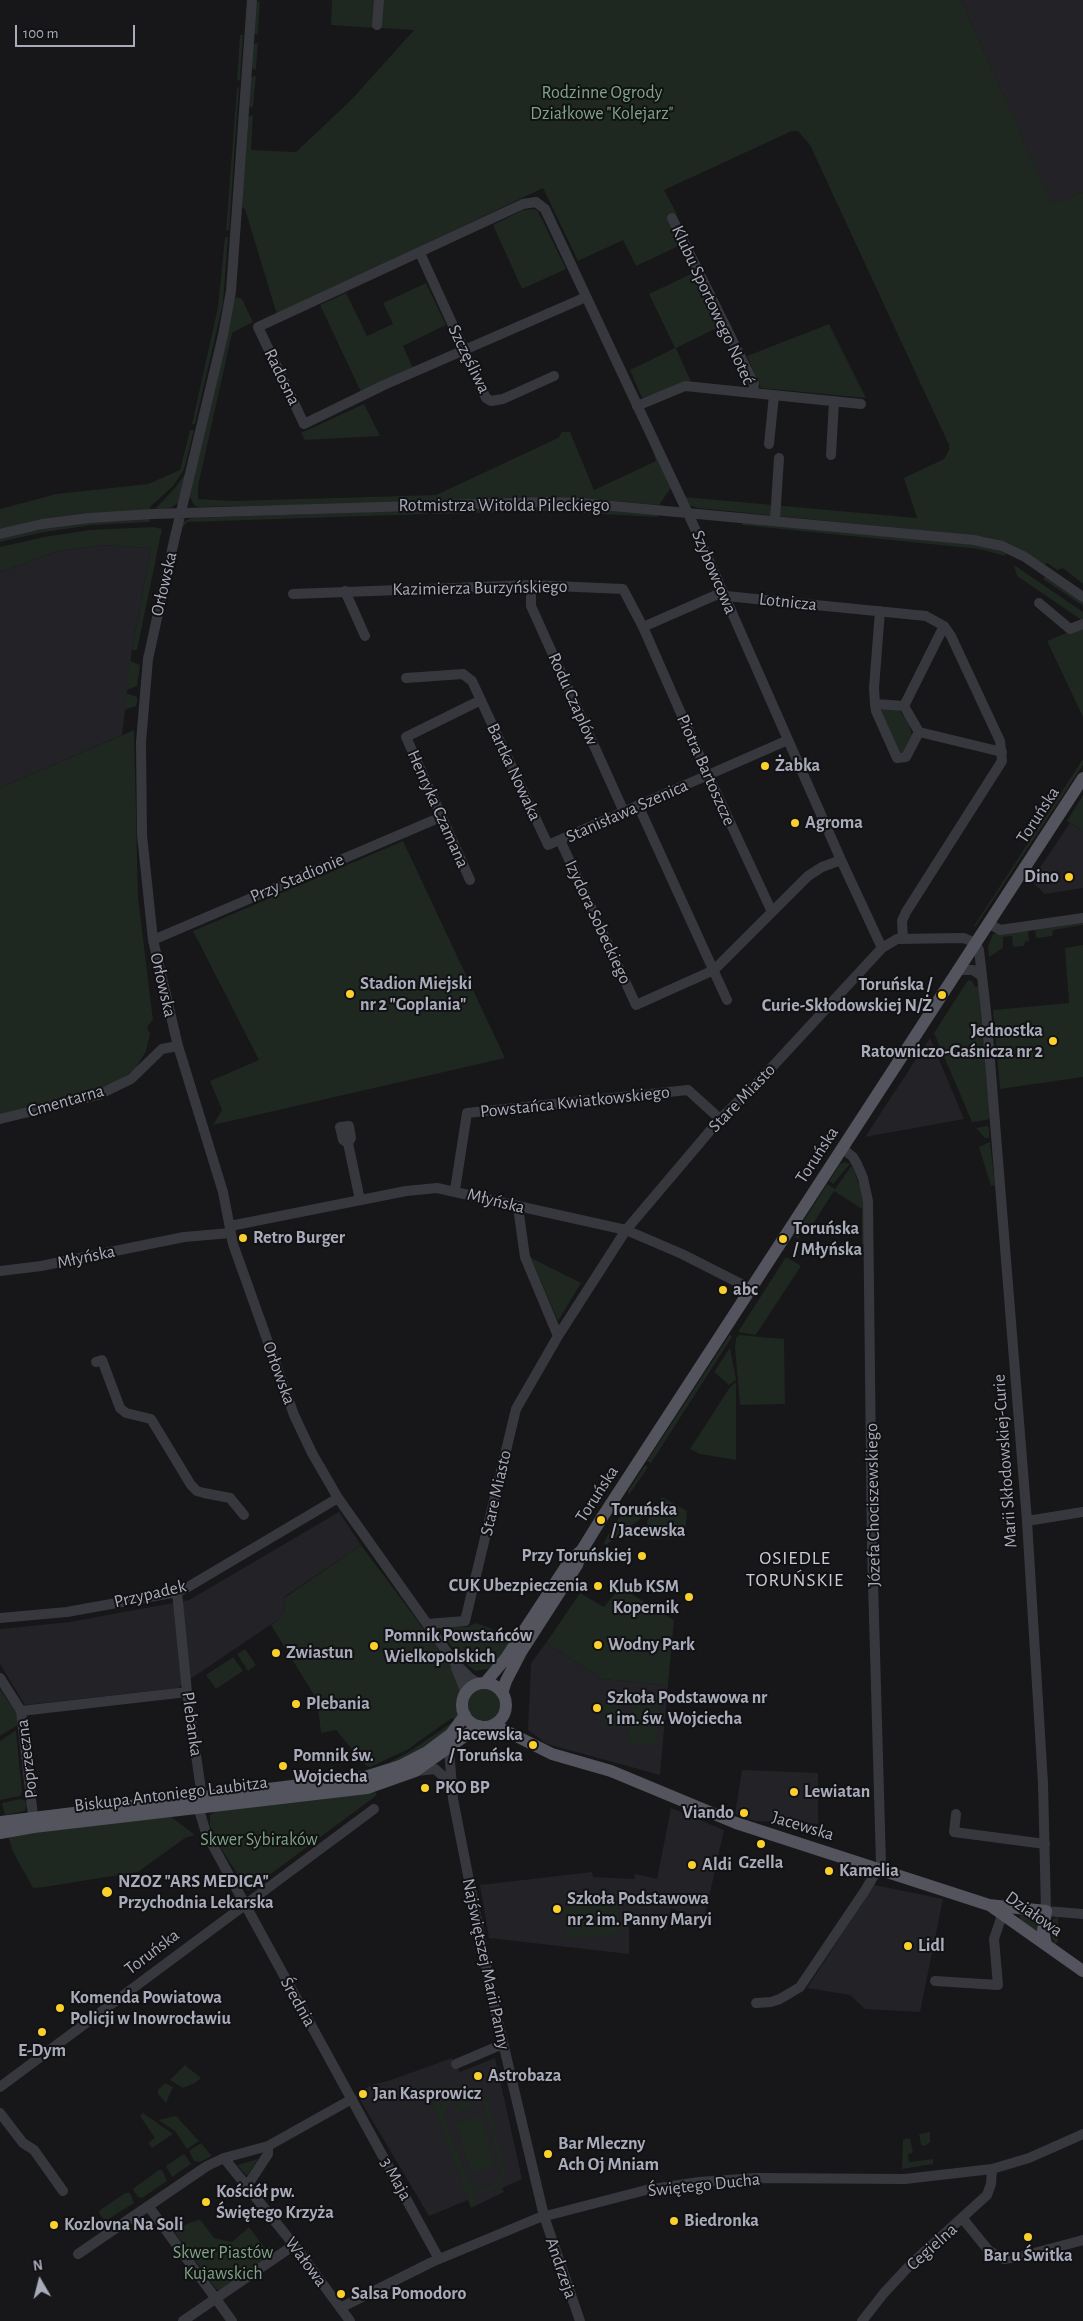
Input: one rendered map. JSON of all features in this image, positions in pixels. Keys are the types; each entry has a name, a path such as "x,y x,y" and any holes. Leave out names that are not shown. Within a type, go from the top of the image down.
{"main road":[{"name":"Toruńska","path":"502,1693 521,1652 577,1566 582,1550 1083,778"},
{"name":"Toruńska","path":"482,1684 506,1658 568,1562 582,1550"},
{"path":"482,1684 493,1685 502,1693 506,1700 504,1714 494,1725 479,1726 470,1722 465,1715 463,1701 466,1693 482,1684"},
{"name":"Jacewska","path":"504,1714 523,1738"},
{"name":"Biskupa Antoniego Laubitza","path":"0,1833 202,1803 383,1772 409,1762 441,1742 458,1726 465,1715"},
{"name":"Jacewska","path":"494,1725 552,1754 611,1771 736,1824 989,1905 1046,1911"},
{"name":"Biskupa Antoniego Laubitza","path":"0,1822 33,1816 367,1788 415,1771 449,1749 479,1726"},
{"name":"Działowa","path":"989,1905 1083,1970"},
{"name":"Marii Skłodowskiej-Curie","path":"1046,1911 1043,1931 1046,1944"}],"street":[{"name":"Orłowska","path":"252,0 231,291 223,335 180,514 148,659 141,742 142,835 153,940 178,1046 218,1174 230,1230 294,1415 312,1453 338,1498 454,1662 466,1693"},
{"path":"377,25 379,0"},
{"name":"Radosna","path":"536,202 523,204 258,328 304,424 384,385 586,298"},
{"name":"Szybowcowa","path":"536,202 545,209 638,406 687,512 840,860 882,948"},
{"name":"Klubu Sportowego Noteć","path":"672,218 754,384 753,392"},
{"name":"Szczęśliwa","path":"420,253 483,393 492,401 503,399 554,376"},
{"path":"638,406 685,386 861,404"},
{"path":"769,444 774,395"},
{"path":"831,455 834,401"},
{"path":"774,520 779,458"},
{"name":"Rotmistrza Witolda Pileckiego","path":"0,534 42,524 89,518 546,502 616,505 974,540 1002,546 1025,556 1083,597"},
{"name":"Kazimierza Burzyńskiego","path":"293,594 531,585 623,589 643,627"},
{"name":"Rodu Czaplów","path":"531,585 531,606 624,812"},
{"path":"345,591 365,636"},
{"name":"Lotnicza","path":"643,627 716,594 926,616 944,626"},
{"path":"1039,603 1070,629 1083,624"},
{"path":"880,611 874,688 875,704 897,758 906,756 918,732"},
{"path":"903,939 902,921 906,912 1001,766 1002,752 996,733 951,636 944,626 904,706"},
{"name":"Piotra Bartoszcze","path":"643,627 708,775 772,912"},
{"name":"Bartka Nowaka","path":"406,678 463,674 472,681 548,845"},
{"name":"Henryka Czamana","path":"470,880 406,737 481,700"},
{"path":"875,704 904,706"},
{"path":"904,706 918,732 1002,752"},
{"name":"Stanisława Szenica","path":"548,845 788,740"},
{"path":"638,805 727,1000"},
{"name":"Przy Stadionie","path":"153,940 441,817"},
{"name":"Izydora Sobeckiego","path":"560,840 636,1004 714,970"},
{"path":"714,970 808,876 822,867 840,860"},
{"path":"988,923 1000,930 1083,918"},
{"name":"Stare Miasto","path":"427,1624 465,1621 516,1409 558,1336 626,1230 720,1119 761,1079 882,948 893,940 903,939 960,937 975,944"},
{"name":"Marii Skłodowskiej-Curie","path":"975,944 980,955 982,976 1027,1521 1045,1844 1046,1911"},
{"path":"957,970 974,970 982,976"},
{"name":"Cmentarna","path":"0,1119 98,1096 131,1080 162,1048 178,1046"},
{"name":"Powstańca Kwiatkowskiego","path":"455,1190 467,1113 688,1090 720,1119"},
{"path":"348,1143 360,1200"},
{"name":"Józefa Chociszewskiego","path":"842,1148 853,1157 857,1164 863,1178 868,1201 872,1546 880,1797 881,1864 878,1869"},
{"name":"Młyńska","path":"0,1271 41,1266 184,1237 230,1230 360,1200 430,1188 455,1190 518,1207 626,1230 682,1254 751,1289"},
{"path":"518,1207 525,1257 558,1336"},
{"path":"96,1362 102,1360 120,1408 126,1413 151,1419 191,1485 197,1491 230,1498 244,1515"},
{"name":"Przypadek","path":"0,1618 67,1612 177,1592 338,1498"},
{"path":"1027,1521 1083,1512"},
{"name":"Plebanka","path":"177,1592 187,1692 206,1833 245,1905"},
{"name":"Orłowska","path":"454,1662 482,1684"},
{"name":"Poprzeczna","path":"0,1678 21,1711 33,1816"},
{"path":"21,1711 187,1692"},
{"name":"Najświętszej Marii Panny","path":"449,1749 452,1799 475,1920 544,2216"},
{"name":"Najświętszej Marii Panny","path":"415,1771 429,1769 438,1772 446,1781 452,1799"},
{"name":"Toruńska","path":"0,2087 374,1809"},
{"path":"956,1814 954,1832 1045,1844"},
{"path":"756,2003 780,2000 800,1987 878,1869"},
{"name":"Średnia","path":"245,1905 352,2099"},
{"name":"Jacewska","path":"1046,1911 1083,1914"},
{"path":"935,1981 998,1985 994,1939 1002,1915"},
{"path":"456,2064 503,2044"},
{"path":"78,2254 200,2171 224,2158 268,2146 352,2099"},
{"name":"3 Maja","path":"352,2099 439,2259"},
{"path":"0,2113 23,2143 34,2150 63,2191"},
{"name":"Świętego Ducha","path":"340,2308 439,2259 544,2216 646,2190 699,2182 756,2178 905,2179 992,2169 1029,2158 1083,2134"},
{"path":"247,2186 268,2154 268,2146"},
{"name":"Wałowa","path":"224,2158 226,2164 247,2186 294,2245 350,2321"},
{"name":"Cegielna","path":"862,2321 884,2293 911,2264 963,2219 987,2195 991,2184 992,2169"},
{"path":"149,2207 232,2321"},
{"name":"Andrzeja","path":"544,2216 580,2321"},
{"path":"963,2219 989,2251 999,2257 1010,2260 1083,2240"},
{"path":"184,2321 294,2245"}],"shaded area":[{"path":"961,0 1083,0 1083,192 1052,205"},
{"path":"104,545 151,548 132,650 122,735 0,788 0,572 59,551"},
{"path":"1070,823 1083,831 1083,888 1045,894 1031,881"},
{"path":"930,1038 964,1119 865,1137"},
{"path":"339,1512 361,1545 284,1597 285,1610 279,1619 177,1688 25,1705 0,1664 0,1629 70,1622 189,1600"},
{"name":"Szkoła Podstawowa nr 1 im. św. Wojciecha","path":"546,1643 602,1679 668,1685 660,1775 547,1744 528,1730 531,1663"},
{"path":"742,1770 818,1773 818,1824 755,1821 735,1814"},
{"path":"671,1808 724,1830 704,1920 671,1908 666,1930 629,1918 629,1954 489,1938 480,1885 592,1872 593,1877 634,1879 635,1874 657,1879"},
{"path":"874,1885 943,1899 920,2012 865,2009 850,1995 807,1988"},
{"path":"452,2058 460,2072 495,2058 522,2179 502,2188 504,2192 471,2208 468,2200 429,2216 356,2093 374,2084 388,2081"}],"green space":[{"path":"332,0 376,0 374,28 331,25"},
{"name":"Rodzinne Ogrody Działkowe \"Kolejarz\"","path":"383,0 961,0 1052,204 1083,192 1083,584 1063,568 1057,570 1047,563 1045,565 1016,547 987,537 698,508 689,505 685,497 917,518 904,478 944,459 949,450 949,445 810,145 798,131 792,131 664,190 677,214 670,217 681,245 636,266 623,240 578,261 543,188 277,315 245,209 241,207 247,117 253,115 251,150 296,152 352,99 414,30 381,28"},
{"path":"260,1 258,35 253,33 255,3"},
{"path":"240,35 243,35 240,80 237,81"},
{"path":"258,43 256,70 251,68 252,44"},
{"path":"256,76 253,108 248,106 250,77"},
{"path":"239,87 229,230 226,230 237,88"},
{"path":"535,209 538,211 566,269 522,289 493,225 523,210"},
{"path":"225,237 228,237 223,303 195,424 192,424 218,307"},
{"path":"695,272 721,326 676,348 691,382 642,398 630,370 675,348 649,294"},
{"path":"426,283 446,325 403,346 413,368 361,392 320,305 346,293 367,336 393,324 383,303"},
{"path":"237,297 242,299 253,322 232,333 198,486 198,499 232,501 436,495 558,438 562,432 570,432 594,490 656,461 650,443 671,488 659,505 593,499 198,507 194,505 189,495 233,299"},
{"path":"829,324 866,398 761,388 747,356"},
{"path":"364,404 380,436 305,440 301,433"},
{"path":"190,430 194,430 184,470 173,486 150,507 150,510 80,514 0,529 0,509 56,494 148,484 180,470"},
{"path":"186,472 179,502 171,508 155,509 175,488"},
{"path":"544,507 619,510 659,514 658,517 545,511 433,514 433,510"},
{"path":"427,510 428,514 188,522 180,529 183,522 191,518"},
{"path":"149,518 150,522 92,525 44,532 0,542 0,538 42,528 90,521"},
{"path":"743,522 961,543 992,548 1005,553 1005,556 979,549 742,525"},
{"path":"153,527 162,529 137,650 132,650 151,548 104,545 59,551 0,572 0,547 44,537 90,530"},
{"path":"1014,565 1083,612 1083,621 1017,576"},
{"path":"1045,576 1083,602 1083,606 1043,579"},
{"path":"1083,626 1083,717 1047,641"},
{"path":"130,661 140,665 137,686 126,690"},
{"path":"126,693 137,697 137,702 136,706 124,710"},
{"path":"883,709 899,710 909,724 912,736 904,752 899,752 881,711"},
{"path":"134,730 138,897 153,1020 147,1027 150,1034 146,1051 136,1068 121,1080 93,1091 0,1114 0,788"},
{"path":"1083,759 1083,765 975,927 974,926"},
{"path":"1083,795 1083,831 1067,821"},
{"name":"Stadion Miejski nr 2 \"Goplania\"","path":"403,841 505,1058 213,1125 222,1110 210,1081 259,1060 193,931"},
{"path":"1083,923 1083,925 1053,930 1052,936 1036,937 1035,930"},
{"path":"1028,931 1029,941 1025,942 1024,946 1013,947 1012,936 1003,937 1003,948 989,957 988,946 993,934"},
{"path":"1083,945 1083,1077 1000,1089 993,1010 1069,1003 1065,948"},
{"path":"968,980 972,981 975,987 979,986 990,1118 972,1122 934,1033"},
{"path":"987,1126 989,1128 989,1138 985,1138 976,1128"},
{"path":"990,1142 995,1185 991,1186 979,1147"},
{"path":"845,1162 850,1164 833,1184 829,1181 840,1164"},
{"path":"852,1165 865,1201 865,1244 862,1244 862,1209 834,1191 809,1230 805,1227 798,1239 794,1236 827,1184 835,1189"},
{"path":"786,1257 801,1266 757,1333 755,1335 738,1332"},
{"path":"531,1258 581,1283 558,1321"},
{"path":"730,1334 732,1337 651,1463 647,1461"},
{"path":"739,1335 784,1339 785,1404 740,1405 735,1347 736,1338"},
{"path":"730,1348 736,1380 729,1385 714,1372"},
{"path":"736,1382 736,1460 700,1454 690,1449 730,1387"},
{"path":"645,1465 648,1467 629,1495 628,1491"},
{"path":"662,1497 687,1511 685,1538 650,1539 647,1521"},
{"path":"627,1505 644,1514 606,1545 604,1543 607,1537"},
{"path":"361,1545 452,1667 462,1693 458,1722 452,1718 407,1750 370,1767 366,1766 336,1730 321,1733 317,1700 271,1625 279,1619 285,1610 284,1598"},
{"path":"620,1587 674,1620 668,1685 602,1679 546,1643 580,1593 604,1607"},
{"path":"475,1623 490,1628 512,1641 495,1668 475,1671 461,1659 439,1630 443,1625 468,1627"},
{"path":"245,1649 256,1665 248,1671 237,1654"},
{"path":"233,1657 243,1671 216,1689 206,1675"},
{"path":"0,1689 21,1723 0,1736"},
{"path":"484,1689 490,1690 495,1694 499,1699 499,1711 495,1716 490,1720 484,1721 478,1720 473,1716 469,1711 468,1705 469,1699 473,1694 478,1690"},
{"path":"632,1691 660,1693 656,1745 628,1743"},
{"path":"615,1693 619,1708 623,1709 622,1718 618,1719 613,1732 606,1726 603,1717 605,1702"},
{"path":"451,1723 454,1726 447,1735 400,1761 388,1763 412,1750"},
{"path":"16,1730 22,1792 20,1796 0,1800 0,1741"},
{"name":"Skwer Sybiraków","path":"375,1791 377,1795 248,1891 215,1839 210,1826 210,1815 216,1811"},
{"path":"20,1799 28,1802 25,1811 5,1815 2,1803"},
{"path":"170,1816 195,1835 185,1838 138,1872 44,1887 33,1888 13,1852 8,1836"},
{"path":"618,1902 621,1934 566,1939 563,1908"},
{"path":"1021,1914 1037,1918 1039,1930 1036,1931 1019,1919"},
{"path":"1058,1917 1058,1941 1055,1945 1049,1929 1053,1919"},
{"path":"185,2065 201,2078 183,2088 170,2080"},
{"path":"165,2083 173,2087 166,2103 158,2094 158,2090"},
{"path":"459,2084 460,2087 443,2099 438,2086"},
{"path":"434,2087 441,2106 450,2094 461,2089 472,2090 482,2095 489,2104 505,2170 503,2181 497,2189 487,2193 472,2191 477,2205 471,2207 428,2089","holes":["468,2093 478,2097 484,2105 501,2170 497,2183 484,2189 476,2187 469,2181 444,2116 450,2100 458,2094"]},
{"path":"464,2097 465,2101 477,2107 451,2114 459,2103 458,2098"},
{"path":"143,2113 173,2134 152,2148 148,2143 155,2138 140,2116"},
{"path":"480,2115 495,2166 471,2173 455,2123"},
{"path":"176,2116 199,2141 187,2149 175,2131 158,2120"},
{"path":"930,2132 930,2142 925,2146 921,2145 919,2134"},
{"path":"910,2138 913,2153 908,2154 909,2162 933,2159 933,2164 902,2169 903,2139"},
{"path":"201,2143 212,2156 200,2162 194,2161 189,2151"},
{"path":"182,2155 185,2155 191,2164 172,2177 166,2166"},
{"path":"258,2159 247,2176 237,2165"},
{"path":"159,2170 162,2170 167,2181 142,2198 138,2197 133,2190 134,2188"},
{"path":"125,2193 130,2193 134,2203 104,2220 99,2213 100,2210"},
{"name":"Skwer Piastów Kujawskich","path":"200,2219 214,2238 232,2242 249,2227 265,2248 269,2246 275,2253 221,2291 216,2289 175,2233 177,2228"}],"place":[{"name":"Żabka","path":"765,766"},
{"name":"Agroma","path":"795,823"},
{"name":"Dino","path":"1069,877"},
{"name":"Stadion Miejski nr 2 \"Goplania\"","path":"350,994"},
{"name":"Toruńska / Curie-Skłodowskiej N/Ż","path":"942,995"},
{"name":"Jednostka Ratowniczo-Gaśnicza nr 2","path":"1053,1041"},
{"name":"Retro Burger","path":"243,1238"},
{"name":"Toruńska / Młyńska","path":"783,1239"},
{"name":"abc","path":"723,1290"},
{"name":"Toruńska / Jacewska","path":"601,1520"},
{"name":"Przy Toruńskiej","path":"642,1556"},
{"name":"CUK Ubezpieczenia","path":"598,1586"},
{"name":"Klub KSM Kopernik","path":"689,1597"},
{"name":"Wodny Park","path":"598,1645"},
{"name":"Pomnik Powstańców Wielkopolskich","path":"374,1646"},
{"name":"Zwiastun","path":"276,1653"},
{"name":"Plebania","path":"296,1704"},
{"name":"Szkoła Podstawowa nr 1 im. św. Wojciecha","path":"597,1708"},
{"name":"Jacewska / Toruńska","path":"533,1745"},
{"name":"Pomnik św. Wojciecha","path":"283,1766"},
{"name":"PKO BP","path":"425,1788"},
{"name":"Lewiatan","path":"794,1792"},
{"name":"Viando","path":"744,1813"},
{"name":"Gzella","path":"761,1844"},
{"name":"Aldi","path":"692,1865"},
{"name":"Kamelia","path":"829,1871"},
{"name":"NZOZ \"ARS MEDICA\" Przychodnia Lekarska","path":"107,1892"},
{"name":"Szkoła Podstawowa nr 2 im. Panny Maryi","path":"557,1909"},
{"name":"Lidl","path":"908,1946"},
{"name":"Komenda Powiatowa Policji w Inowrocławiu","path":"60,2008"},
{"name":"E-Dym","path":"42,2032"},
{"name":"Astrobaza","path":"478,2076"},
{"name":"Jan Kasprowicz","path":"363,2094"},
{"name":"Bar Mleczny Ach Oj Mniam","path":"548,2154"},
{"name":"Kościół pw. Świętego Krzyża","path":"206,2202"},
{"name":"Biedronka","path":"674,2221"},
{"name":"Kozlovna Na Soli","path":"54,2225"},
{"name":"Bar u Świtka","path":"1028,2237"},
{"name":"Salsa Pomodoro","path":"341,2294"}],"district":[{"name":"OSIEDLE TORUŃSKIE","path":"795,1569"}]}
